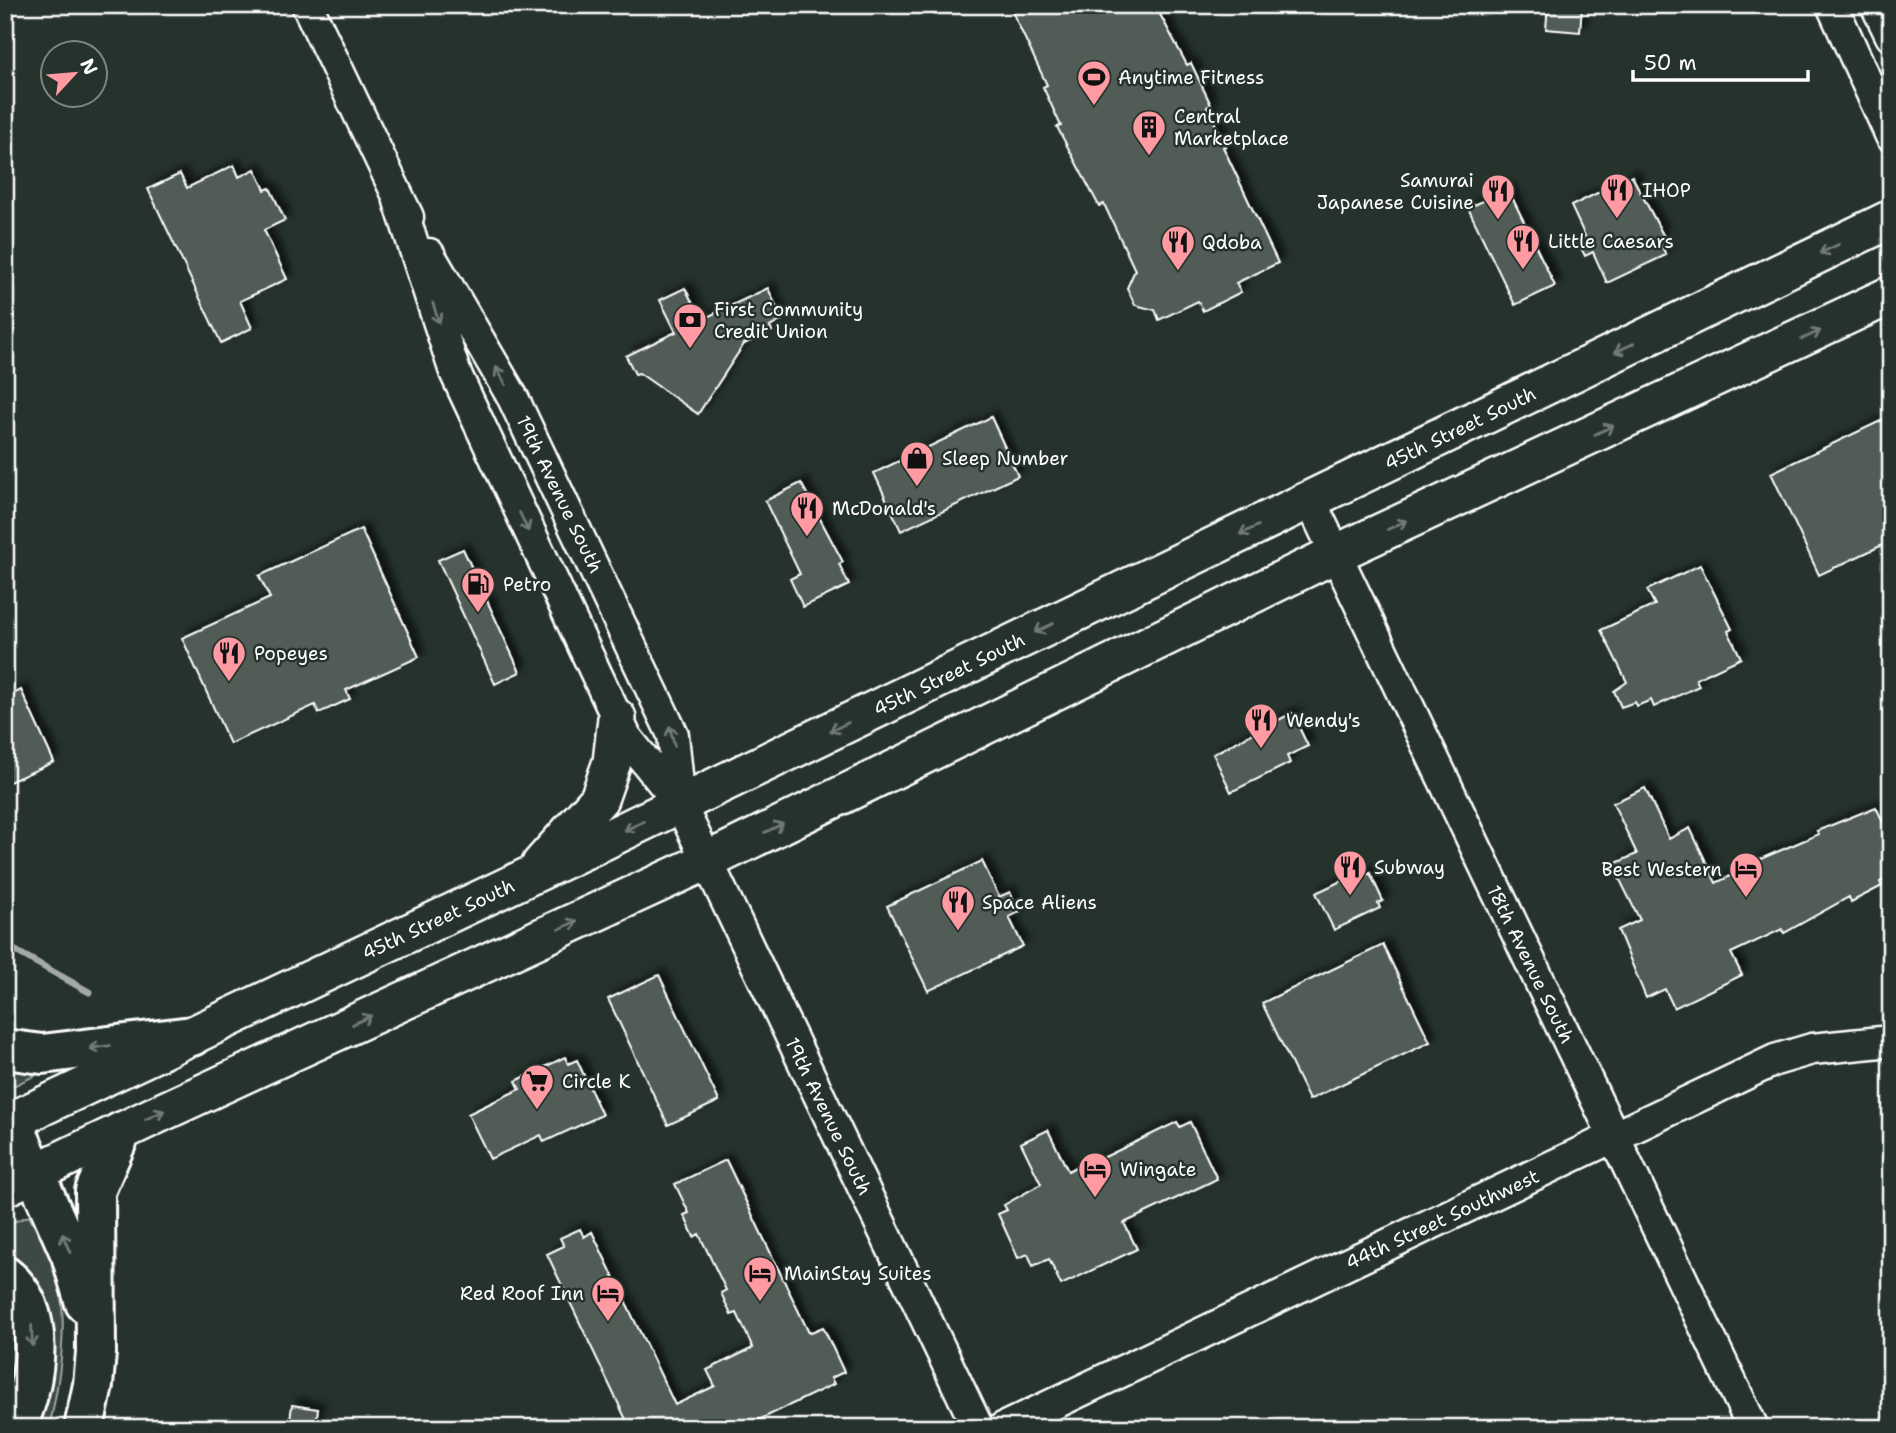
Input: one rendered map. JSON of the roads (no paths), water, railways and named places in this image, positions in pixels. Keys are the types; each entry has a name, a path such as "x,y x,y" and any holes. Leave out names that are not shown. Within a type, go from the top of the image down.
{"highway":[{"path":"5,1049 42,1054 192,1035"},
{"path":"8,1123 20,1180 71,1255 94,1332"},
{"path":"84,1428 93,1385 97,1256 95,1191 121,1132"},
{"path":"5,1276 26,1301 33,1328 26,1406 16,1428"}],"main road":[{"name":"45th Street South","path":"8,1123 680,804 1891,219"},
{"path":"20,1180 707,861 1335,554 1891,295"},
{"path":"532,875 599,799 612,762 617,718"}],"street":[{"name":"19th Avenue South","path":"307,5 399,201 513,398 645,673 673,735 680,804"},
{"path":"1832,5 1891,136"},
{"path":"1876,5 1891,36"},
{"name":"19th Avenue South","path":"399,201 455,373 617,718 626,737 680,804 978,1428"},
{"name":"18th Avenue South","path":"1310,500 1753,1428"},
{"name":"44th Street Southwest","path":"1003,1428 1775,1060 1812,1049 1891,1041"}],"waterway":[{"path":"5,945 89,992"}],"place":[{"name":"Anytime Fitness","path":"1094,107"},
{"name":"Central Marketplace","path":"1149,157"},
{"name":"IHOP","path":"1617,220"},
{"name":"Samurai Japanese Cuisine","path":"1498,221"},
{"name":"Little Caesars","path":"1523,271"},
{"name":"Qdoba","path":"1178,272"},
{"name":"First Community Credit Union","path":"690,350"},
{"name":"Sleep Number","path":"917,488"},
{"name":"McDonald's","path":"807,538"},
{"name":"Petro","path":"478,614"},
{"name":"Popeyes","path":"229,683"},
{"name":"Wendy's","path":"1261,750"},
{"name":"Subway","path":"1350,897"},
{"name":"Best Western","path":"1746,899"},
{"name":"Space Aliens","path":"958,932"},
{"name":"Circle K","path":"537,1111"},
{"name":"Wingate","path":"1095,1199"},
{"name":"MainStay Suites","path":"760,1303"},
{"name":"Red Roof Inn","path":"608,1323"}]}
